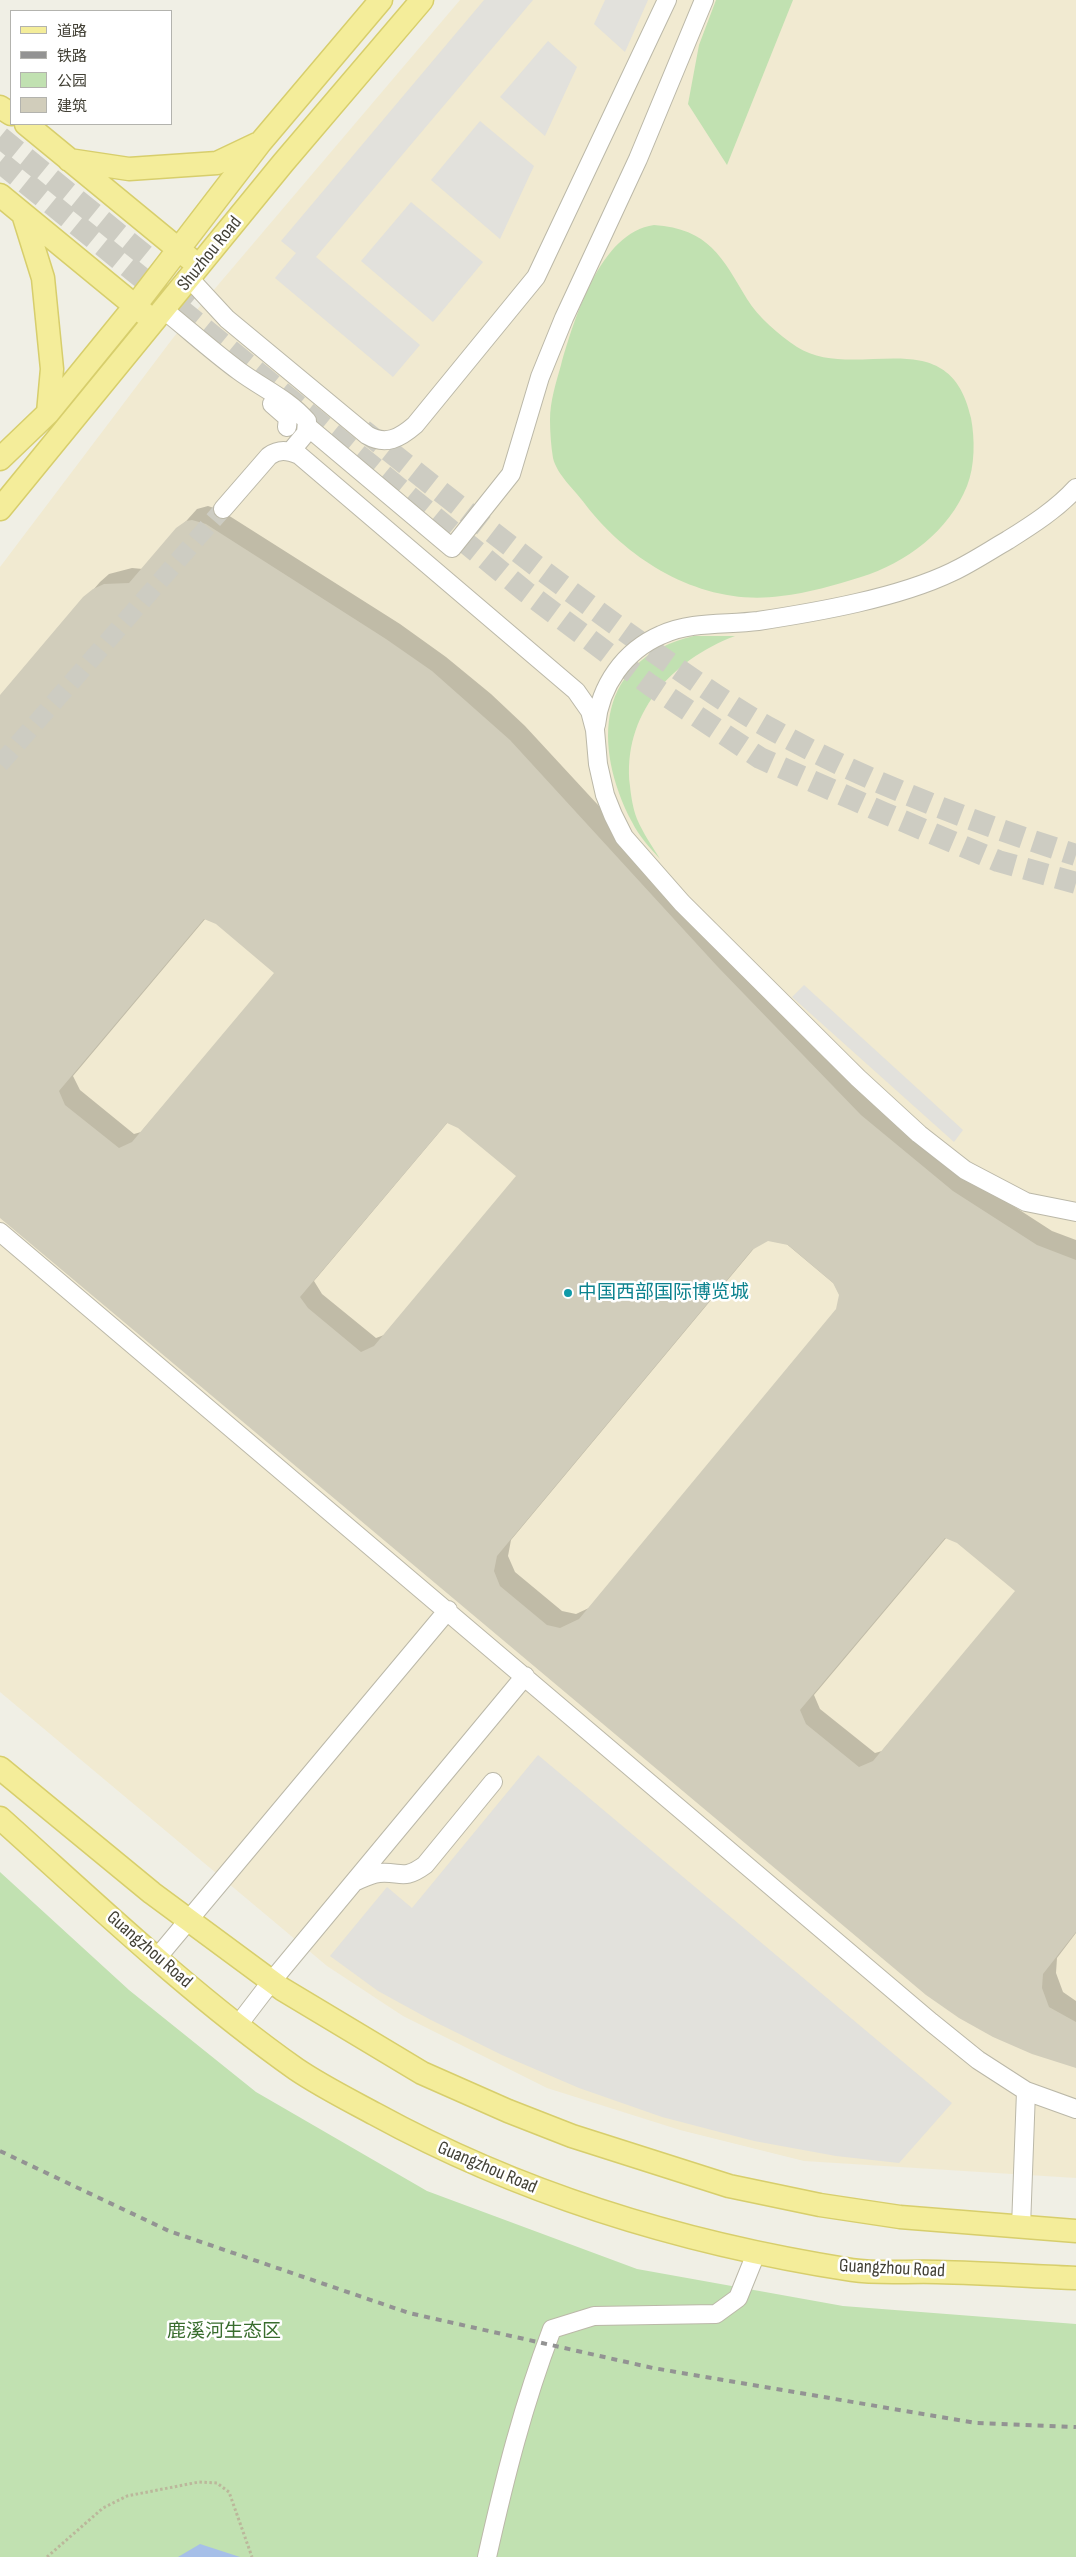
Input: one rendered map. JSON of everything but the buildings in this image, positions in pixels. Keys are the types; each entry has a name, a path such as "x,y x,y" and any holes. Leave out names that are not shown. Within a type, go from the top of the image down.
{"main road":[{"name":"Shuzhou Road","path":"0,459 48,413 135,306 260,143 381,0"},
{"name":"Shuzhou Road","path":"0,509 289,155 422,0"},
{"path":"28,125 178,248 195,272"},
{"path":"69,160 129,169 217,162 260,143"},
{"path":"0,195 135,306 159,316"},
{"path":"23,214 43,278 52,369 48,413"},
{"path":"0,1768 152,1894 271,1982 422,2073 572,2136 729,2186 820,2205 900,2217 1076,2231"},
{"name":"Guangzhou Road","path":"0,1818 156,1959 298,2071 418,2138 564,2200 700,2240 855,2270 984,2273 1076,2278"}],"street":[{"path":"195,272 227,319 367,435 386,441 404,434 415,425 536,277 666,0"},
{"path":"159,316 281,398 303,417 308,426 452,548 511,474 540,377 561,326 638,159 704,0"},
{"path":"0,97 10,107"},
{"path":"240,372 288,418 287,427"},
{"path":"291,452 306,433 308,426"},
{"path":"222,509 268,456 276,451 291,452 299,456 565,680 583,700 590,711 595,730 598,764 605,795 624,837 682,903 858,1078 919,1134 965,1170 1026,1202 1076,1212"},
{"path":"0,518 21,484"},
{"path":"565,680 587,686 596,684 618,669 642,646 662,634 679,629 756,621 823,610 918,586 951,572 989,552 1069,500 1076,488"},
{"path":"595,730 601,697 618,669"},
{"path":"0,1232 448,1610 930,2022 978,2060 1026,2091 1076,2108"},
{"path":"156,1959 448,1610"},
{"path":"238,2025 271,1982 525,1676"},
{"path":"355,1881 378,1873 400,1876 414,1873 425,1865 493,1782"},
{"path":"1020,2227 1026,2091"},
{"path":"487,2557 526,2400 552,2329 594,2316 716,2314 738,2298 757,2251"}],"path":[{"path":"47,2557 103,2508 127,2496 199,2482 217,2483 229,2492 252,2557"}],"shaded area":[{"path":"460,0 1076,0 1076,2178 804,2161 680,2130 547,2088 403,2016 327,1966 0,1692 0,567 173,338"},
{"path":"484,0 533,0 316,257 420,345 393,377 275,278 296,253 281,241"},
{"path":"605,0 648,0 625,52 594,24"},
{"path":"548,41 577,67 545,136 500,97"},
{"path":"480,121 534,166 500,239 431,180"},
{"path":"411,202 483,262 433,322 361,261"},
{"path":"804,985 963,1130 954,1142 792,997"},
{"path":"538,1755 952,2103 899,2163 836,2156 754,2141 662,2117 579,2088 502,2055 431,2020 378,1991 330,1956 387,1887 412,1908"}],"green space":[{"path":"716,0 793,0 727,165 688,104 699,45"},
{"path":"654,225 688,232 712,248 730,270 747,299 763,319 797,347 820,357 846,360 898,358 922,361 943,369 960,387 971,418 974,443 972,470 959,502 949,517 924,543 910,554 878,571 821,588 781,596 753,598 725,595 697,587 671,576 647,562 624,545 585,504 562,476 553,458 550,420 554,392 573,325 592,281 604,261 619,244 635,231"},
{"path":"694,636 735,636 712,646 690,660 672,675 656,693 643,714 634,736 630,760 632,802 639,824 660,859 635,827 619,793 611,764 608,735 611,709 621,685 637,664 662,647"},
{"name":"鹿溪河生态区","path":"0,1872 129,1990 256,2092 427,2191 637,2269 843,2306 1076,2324 1076,2557 0,2557"}],"water":[{"path":"200,2544 240,2557 178,2557"}],"tunnel":[{"path":"0,137 197,298"},
{"path":"0,162 526,592 650,685 760,758 998,861 1076,883"},
{"path":"363,430 567,589 687,675 755,720 846,767 922,800 998,829 1076,855"},
{"path":"0,764 223,509"}],"railway":[{"path":"0,2151 169,2231 409,2313 653,2368 976,2423 1076,2427"}],"place":[{"name":"中国西部国际博览城","path":"568,1293"}]}
